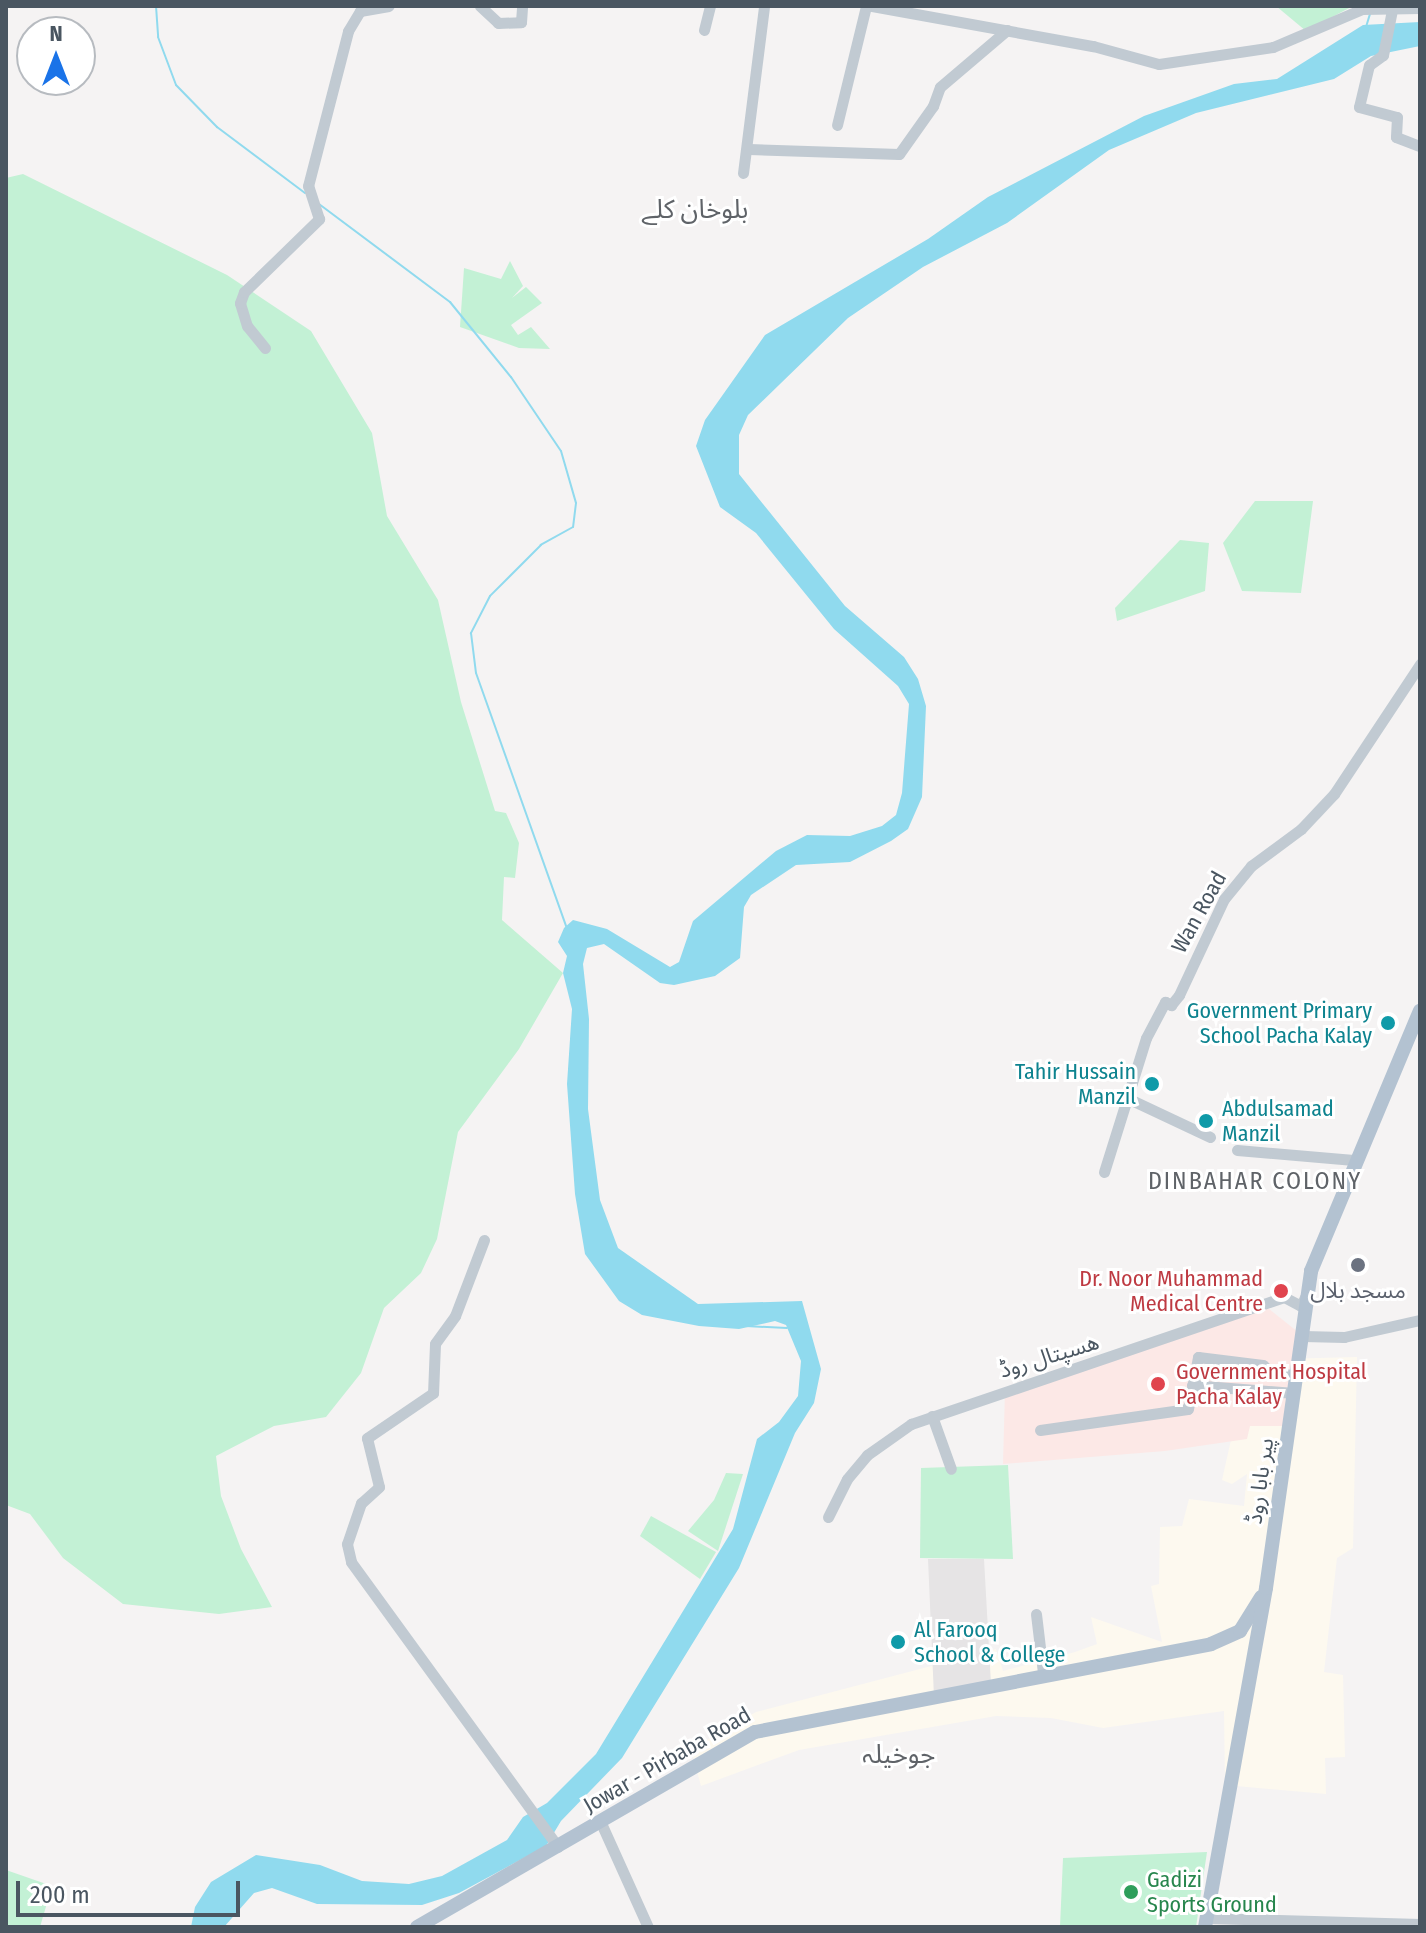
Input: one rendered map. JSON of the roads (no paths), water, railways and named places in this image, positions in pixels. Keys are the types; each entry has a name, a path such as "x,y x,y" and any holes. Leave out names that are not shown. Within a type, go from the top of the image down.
{"main road":[{"name":"پیر بابا روڈ","path":"1206,1923 1266,1588 1309,1289 1320,1240 1420,1011"},
{"path":"1228,1638 1240,1631 1266,1588"},
{"path":"1228,1638 1245,1642 1255,1652"},
{"name":"Jowar - Pirbaba Road","path":"417,1927 553,1842 601,1823 755,1732 1228,1638"}],"street":[{"path":"265,348 247,326 240,303 244,292 319,219 308,186 348,31 360,11 389,6"},
{"path":"480,6 501,23 521,22 522,6"},
{"path":"704,30 710,6"},
{"path":"743,173 749,149 764,6"},
{"path":"837,125 869,6 946,12 1007,30 1159,64 1273,47 1356,11 1420,8"},
{"path":"1392,10 1383,55 1369,65 1359,107 1397,117 1396,137 1420,146"},
{"path":"749,149 899,154 933,106 940,87 1007,30"},
{"name":"Wan Road","path":"1104,1172 1146,1038 1165,1002 1171,1005 1179,995 1224,899 1251,866 1301,829 1334,794 1420,664"},
{"path":"1125,1097 1210,1137"},
{"path":"1237,1150 1354,1160"},
{"path":"484,1240 471,1282 435,1344 433,1393 367,1438 379,1487 361,1503 347,1544 351,1562 553,1842"},
{"name":"ھسپتال روڈ","path":"828,1517 847,1479 887,1437 932,1416 1284,1297 1301,1306 1309,1289"},
{"path":"1303,1336 1344,1337 1420,1320"},
{"path":"1040,1430 1133,1420 1153,1410 1185,1410 1198,1357 1263,1365 1270,1372 1297,1376"},
{"path":"1259,1390 1270,1372"},
{"path":"1192,1385 1294,1393"},
{"path":"932,1416 951,1469"},
{"path":"1036,1614 1043,1673"},
{"path":"601,1823 648,1927"},
{"path":"1206,1923 1420,1924"}],"water":[{"path":"1420,22 1420,46 1371,56 1334,79 1196,113 1109,150 1007,223 923,267 848,318 748,415 739,435 739,474 845,606 904,657 918,679 926,706 922,797 908,829 891,841 850,862 796,865 751,895 744,907 740,958 715,976 674,985 660,983 604,944 587,948 583,964 589,1019 588,1109 600,1200 618,1248 698,1304 802,1301 821,1369 814,1403 795,1433 739,1568 622,1758 561,1821 546,1846 459,1893 422,1905 317,1904 272,1888 254,1893 224,1927 191,1927 195,1907 211,1882 256,1855 320,1865 362,1881 409,1884 442,1876 507,1840 523,1817 547,1803 596,1754 733,1529 757,1439 779,1422 798,1396 801,1361 786,1325 775,1321 739,1329 699,1326 642,1315 619,1301 585,1254 575,1194 567,1084 572,1009 563,973 567,956 558,942 564,928 573,920 607,929 670,967 679,962 693,921 776,851 807,835 850,836 882,826 896,815 902,793 909,704 898,686 834,629 756,533 720,507 696,446 705,420 765,335 928,239 988,197 1144,116 1234,84 1277,79 1363,25"}],"waterway":[{"path":"156,6 158,37 176,85 217,127 305,193"},
{"path":"1366,27 1370,14"},
{"path":"319,204 450,302 511,377 561,451 576,503 573,527 541,545 490,596 471,633 476,673 567,928"},
{"path":"746,1326 787,1328"}],"place":[{"name":"Government Primary School Pacha Kalay","path":"1388,1023"},
{"name":"Tahir Hussain Manzil","path":"1152,1084"},
{"name":"Abdulsamad Manzil","path":"1206,1121"},
{"name":"مسجد بلال","path":"1358,1265"},
{"name":"Dr. Noor Muhammad Medical Centre","path":"1281,1291"},
{"name":"Government Hospital Pacha Kalay","path":"1158,1384"},
{"name":"Al Farooq School & College","path":"898,1642"},
{"name":"Gadizi Sports Ground","path":"1131,1892"}],"district":[{"name":"بلوخان كلے","path":"695,210"},
{"name":"DINBAHAR COLONY","path":"1255,1182"},
{"name":"جوخیلہ","path":"899,1755"}]}
